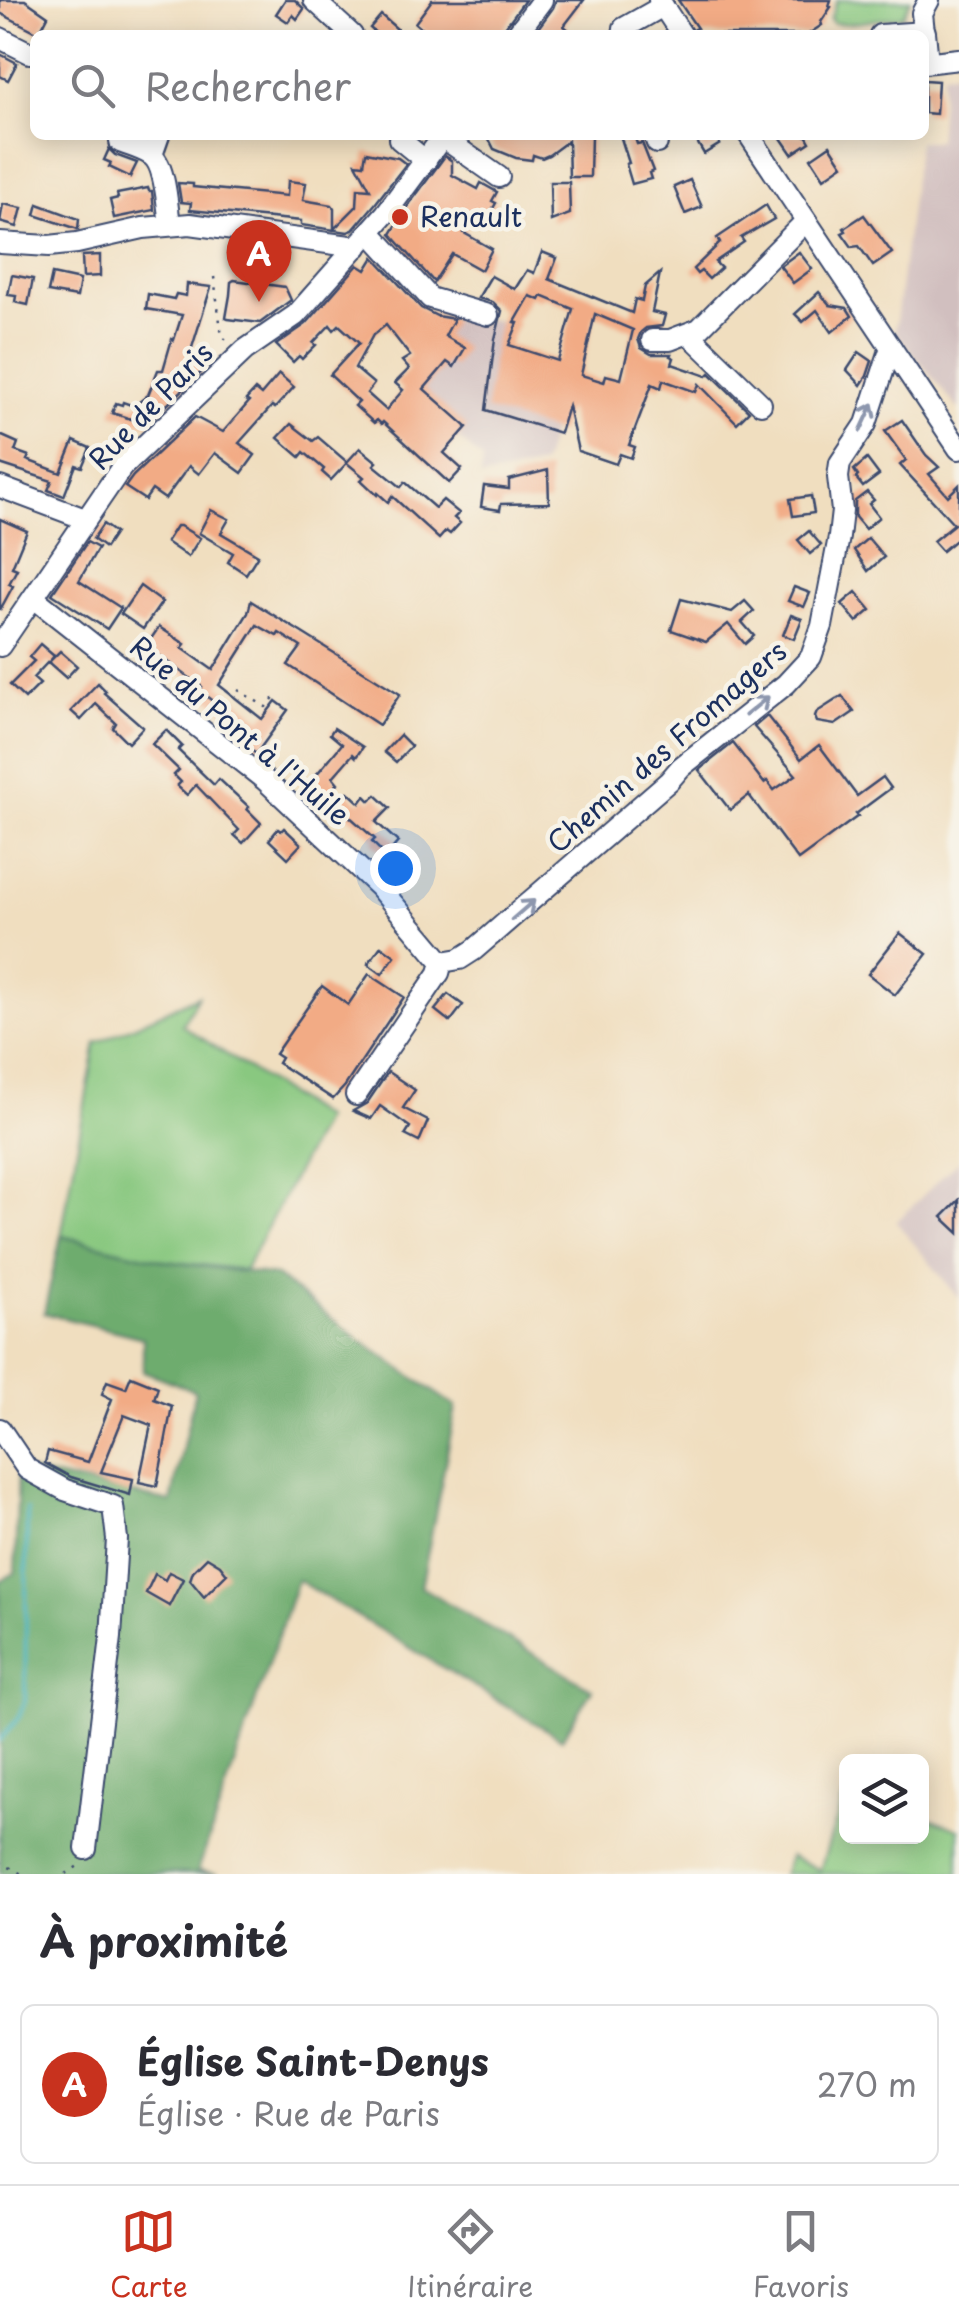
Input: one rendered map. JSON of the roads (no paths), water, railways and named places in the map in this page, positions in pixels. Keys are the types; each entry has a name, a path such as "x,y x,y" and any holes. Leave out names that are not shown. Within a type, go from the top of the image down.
{"street":[{"path":"314,0 347,30"},
{"path":"520,30 542,0"},
{"path":"924,30 922,13 929,0"},
{"path":"624,30 661,3 679,30"},
{"path":"0,38 30,53"},
{"path":"929,63 959,59"},
{"path":"400,140 426,161"},
{"name":"Rue de Paris","path":"0,646 122,467 245,350 296,315 363,239 440,140"},
{"path":"448,140 499,177"},
{"path":"752,140 959,449"},
{"path":"120,142 155,145 170,224"},
{"path":"652,340 670,340 699,329 806,220"},
{"path":"0,243 77,243 170,224 363,239 430,298 488,315"},
{"path":"689,334 761,404"},
{"name":"Chemin des Fromagers","path":"442,962 460,959 507,923 669,782 681,767 786,684 811,656 822,626 840,537 840,463 870,414 891,348"},
{"path":"0,486 85,520"},
{"name":"Rue du Pont à l'Huile","path":"34,598 266,780 379,887 442,962"},
{"path":"356,1095 439,973 442,962"},
{"path":"0,1430 26,1470 65,1490 114,1506 117,1540 111,1637 86,1849"}],"waterway":[{"path":"0,1740 19,1717 25,1701 27,1510"}],"place":[{"name":"Renault","path":"400,217"},
{"name":"Église Saint-Denys","path":"259,302"}]}
